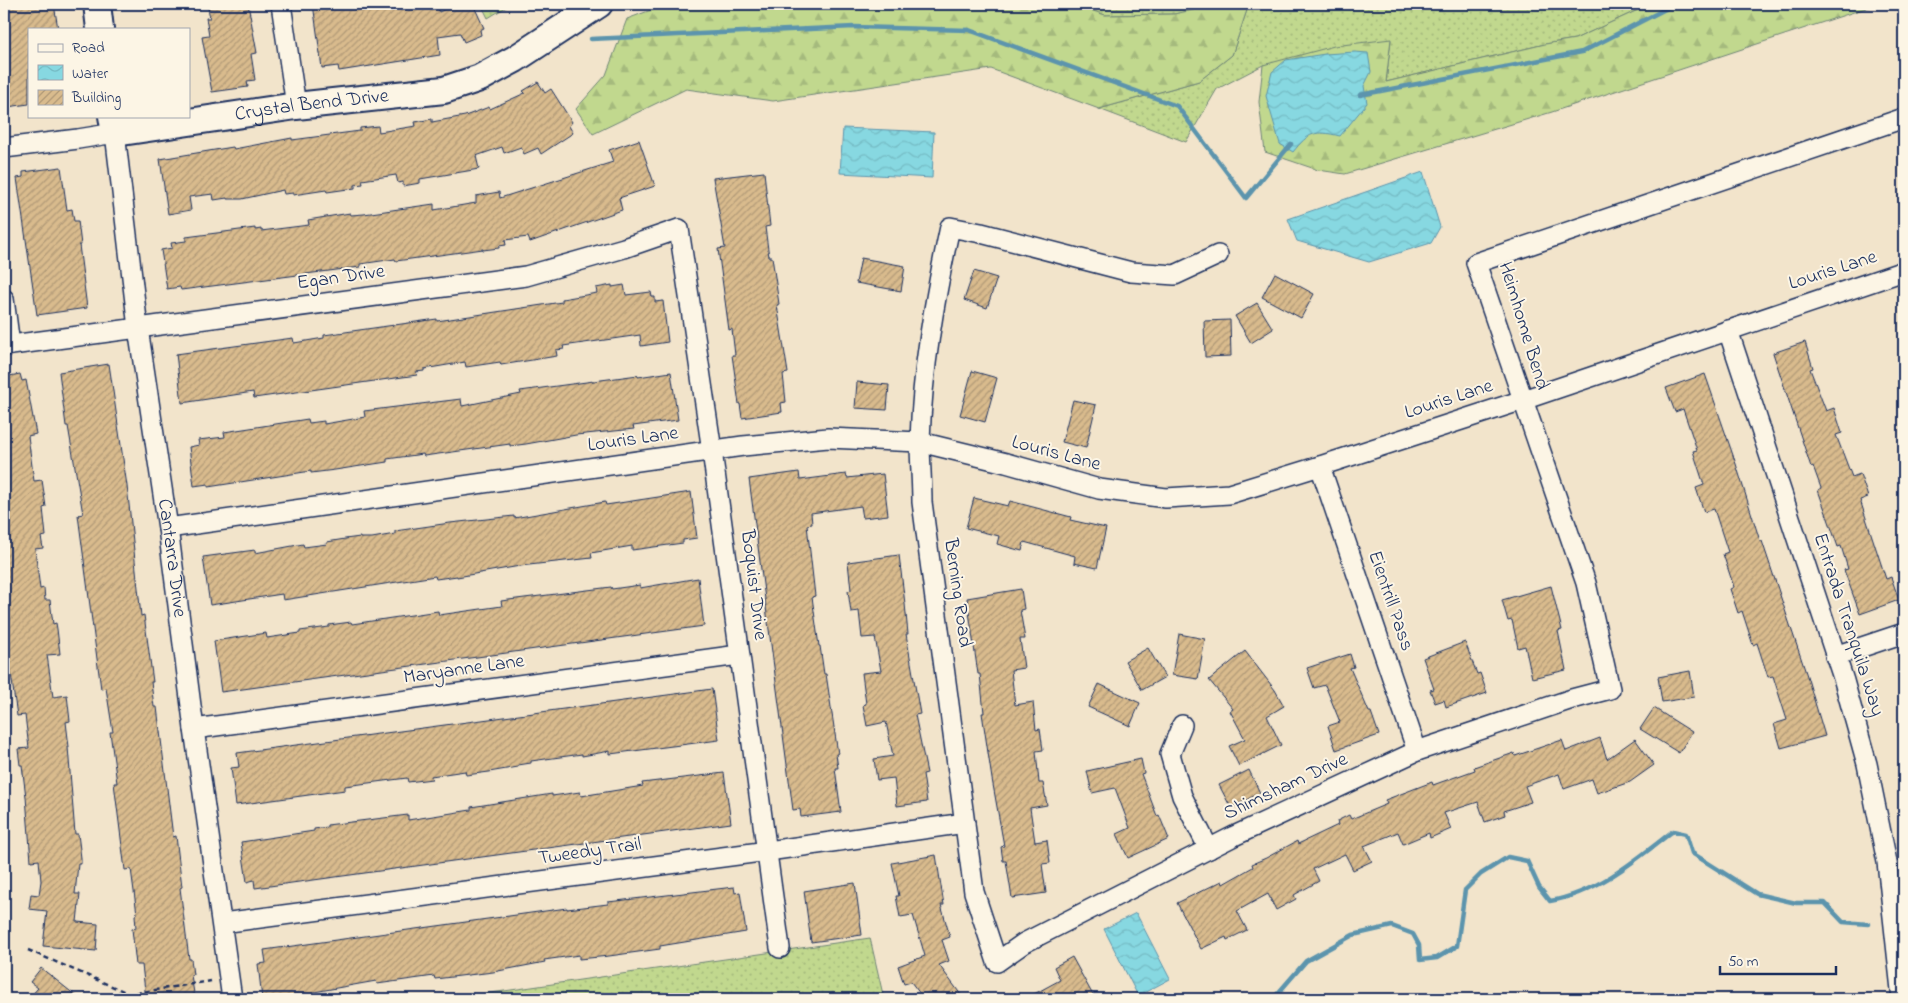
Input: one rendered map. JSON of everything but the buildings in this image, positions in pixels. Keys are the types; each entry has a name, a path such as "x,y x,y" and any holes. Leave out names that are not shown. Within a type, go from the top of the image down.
{"street":[{"path":"97,4 100,28"},
{"path":"281,4 296,106"},
{"name":"Crystal Bend Drive","path":"190,117 444,90 480,78 599,4"},
{"name":"Crystal Bend Drive","path":"4,148 78,140 113,125 180,118"},
{"name":"Heimhome Bend","path":"1610,689 1586,583 1476,263 1904,118"},
{"name":"Cantarra Drive","path":"113,125 138,328 168,528 232,999"},
{"name":"Berning Road","path":"997,962 974,892 922,502 920,442 923,403 936,293 950,228 981,233 1131,272 1175,275 1218,254"},
{"name":"Egan Drive","path":"7,345 526,276 624,248 679,229"},
{"name":"Boquist Drive","path":"679,229 712,451 780,948"},
{"name":"Louris Lane","path":"168,528 712,451 828,438 920,442 1006,463 1099,489 1166,498 1230,494 1523,400 1904,271"},
{"path":"4,299 7,345"},
{"name":"Entrada Tranquila Way","path":"1728,330 1835,656 1867,764 1887,862 1902,999"},
{"name":"Eientrill Pass","path":"1320,466 1417,751"},
{"path":"1835,656 1904,632"},
{"name":"Maryanne Lane","path":"194,728 739,656"},
{"name":"Shimsham Drive","path":"997,962 1024,943 1209,849 1417,751 1572,699 1610,689"},
{"path":"1182,725 1170,754 1182,796 1209,849"},
{"name":"Tweedy Trail","path":"222,923 965,823"}],"path":[{"path":"28,950 130,994 211,981"}],"green space":[{"path":"481,4 511,4 488,18"},
{"path":"667,4 1073,4 1105,15 1174,14 1221,4 1249,4 1232,55 1199,81 1099,109 991,69 773,101 686,89 593,134 576,109 606,75 627,19"},
{"path":"1073,4 1221,4 1174,14 1105,15"},
{"path":"1249,4 1651,4 1575,39 1545,44 1386,82 1391,40 1263,65 1217,89 1186,142 1099,109 1199,81 1232,55"},
{"path":"1651,4 1878,4 1552,112 1345,174 1318,170 1265,152 1259,102 1263,65 1334,46 1391,39 1386,82 1545,44 1575,39"},
{"path":"870,938 884,999 449,999"}],"water":[{"path":"1355,52 1368,53 1371,72 1364,86 1367,103 1340,136 1324,133 1313,134 1304,140 1293,152 1280,144 1266,96 1272,72 1286,60"},
{"path":"843,128 934,132 932,178 840,173"},
{"path":"1423,172 1440,227 1431,243 1369,262 1297,241 1288,219"},
{"path":"1136,913 1170,979 1138,996 1104,929"}],"waterway":[{"path":"544,4 547,8"},
{"path":"1360,95 1582,52 1675,4"},
{"path":"591,39 854,27 969,30 1177,106 1246,198 1291,144"},
{"path":"1273,999 1306,961 1353,935 1392,926 1413,934 1419,945 1420,960 1437,958 1457,946 1465,890 1481,874 1508,857 1527,861 1539,887 1550,901 1584,891 1600,883 1630,864 1673,831 1686,834 1692,853 1757,894 1796,903 1825,903 1843,922 1868,924"}]}
